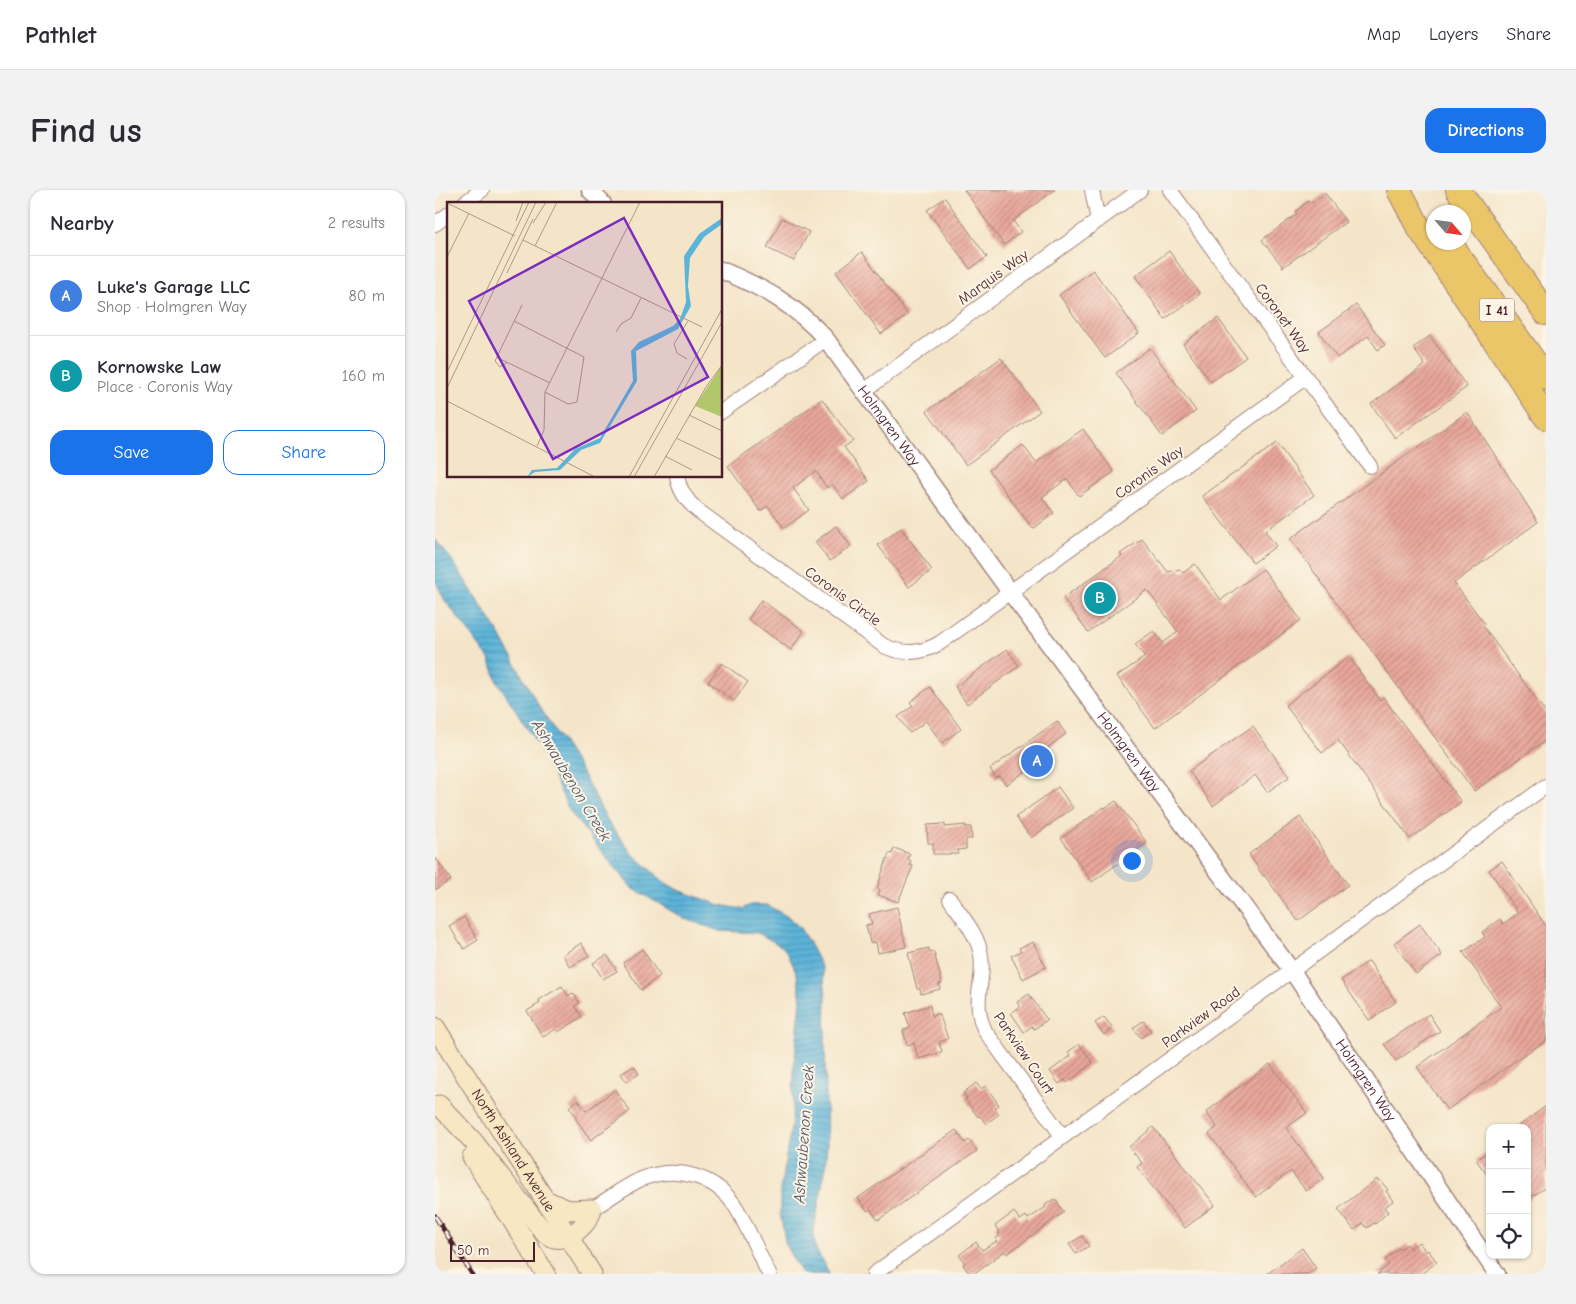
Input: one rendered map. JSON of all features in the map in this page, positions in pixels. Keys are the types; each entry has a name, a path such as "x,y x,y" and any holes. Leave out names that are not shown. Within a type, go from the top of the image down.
{"highway":[{"path":"1399,190 1418,226 1546,417"},
{"path":"1409,190 1426,213"},
{"path":"1458,190 1546,289"},
{"name":"I 41","path":"1458,190 1546,312"},
{"name":"I 41","path":"1455,250 1546,378"}],"main road":[{"name":"North Ashland Avenue","path":"435,1028 592,1274"},
{"path":"437,1102 473,1141 548,1235 555,1238 567,1236 589,1216"},
{"path":"437,1102 546,1274"},
{"path":"545,1200 568,1210 589,1216"},
{"path":"499,1201 495,1210 535,1274"},
{"path":"589,1216 583,1239 584,1246 602,1274"}],"street":[{"path":"466,202 482,190"},
{"path":"590,190 601,202"},
{"path":"1092,190 1098,221"},
{"name":"Marquis Way","path":"864,391 1141,190"},
{"name":"Coronet Way","path":"1170,190 1370,466"},
{"path":"435,224 447,215"},
{"name":"Holmgren Way","path":"723,271 764,289 786,302 806,318 826,339 1010,592 1292,971 1497,1274"},
{"path":"723,411 826,339"},
{"name":"Coronis Way","path":"1010,592 1306,377"},
{"name":"Coronis Circle","path":"678,478 682,492 689,503 697,510 884,646 895,651 913,653 930,649 1010,592"},
{"name":"Parkview Road","path":"875,1274 1546,786"},
{"name":"Parkview Court","path":"950,899 973,935 980,950 982,964 978,1008 981,1023 1063,1137"},
{"path":"589,1216 628,1186 655,1174 676,1172 701,1178 721,1190 737,1208 769,1274"}],"water":[{"name":"Ashwaubenon Creek","path":"435,539 452,560 499,633 537,703 580,769 609,823 632,853 663,881 676,889 720,905 742,909 751,905 767,905 790,918 800,928 809,943 823,970 826,996 827,1144 825,1171 814,1228 815,1247 829,1274 803,1274 786,1246 780,1213 780,1190 792,1122 794,1066 801,1000 797,974 789,956 783,947 758,933 720,931 685,919 632,888 618,872 570,812 540,748 497,681 489,659 444,599 435,580"}],"building":[{"path":"964,190 1055,190 1013,221 1021,232 1004,245"},
{"path":"1325,193 1346,222 1283,267 1262,240 1297,214 1295,212 1307,202 1310,201 1312,203"},
{"path":"945,198 987,257 970,269 927,210"},
{"path":"782,218 809,232 794,261 767,248"},
{"path":"1169,251 1200,294 1165,319 1135,276"},
{"path":"862,252 908,315 881,334 836,272"},
{"path":"1093,270 1139,333 1105,358 1059,295"},
{"path":"1356,305 1385,345 1378,350 1368,336 1337,358 1319,332"},
{"path":"1218,318 1246,357 1211,382 1183,344"},
{"path":"1430,336 1467,387 1395,438 1371,404 1425,365 1413,348"},
{"path":"1150,348 1196,411 1162,436 1116,373"},
{"path":"1001,358 1040,411 966,465 927,411"},
{"path":"822,399 853,441 844,447 869,481 843,499 832,484 827,488 816,471 793,488 809,510 784,528 768,506 760,511 728,466"},
{"path":"1467,412 1538,522 1454,583 1485,624 1483,626 1546,713 1546,740 1474,791 1290,539"},
{"path":"1083,429 1114,472 1079,496 1067,479 1042,497 1054,513 1033,529 989,470 1023,445 1036,463"},
{"path":"1277,443 1314,495 1265,531 1276,546 1253,563 1202,496"},
{"path":"836,526 851,546 830,561 815,542"},
{"path":"901,528 932,570 909,587 878,545"},
{"path":"1142,539 1168,572 1180,569 1183,573 1195,564 1221,600 1263,569 1301,620 1155,728 1117,676 1145,657 1135,644 1154,631 1163,643 1178,632 1147,590 1088,632 1063,598 1122,556 1120,554"},
{"path":"761,600 804,631 791,650 748,619"},
{"path":"1007,649 1019,666 967,704 955,687"},
{"path":"1349,657 1380,700 1383,697 1461,802 1410,839 1338,740 1322,753 1285,705"},
{"path":"722,663 748,682 734,701 708,682"},
{"path":"930,687 961,729 942,743 926,721 910,733 898,717 913,706 910,702"},
{"path":"1057,721 1066,734 1023,766 1026,771 1006,785 1000,776 996,778 990,769"},
{"path":"1253,726 1289,777 1267,792 1255,775 1213,806 1189,771"},
{"path":"1058,787 1073,808 1031,838 1016,817"},
{"path":"1116,801 1147,843 1092,882 1061,838 1104,807"},
{"path":"1300,817 1348,885 1298,921 1263,876 1249,854"},
{"path":"945,824 945,827 966,825 965,827 971,827 972,839 966,839 966,849 958,850 958,854 933,854 933,843 928,843 927,825"},
{"path":"894,848 910,854 908,859 911,861 910,865 913,866 898,902 878,895 880,890 877,888 889,853 892,854"},
{"path":"435,857 451,880 435,890"},
{"path":"1502,861 1546,926 1546,1041 1447,1110 1417,1067 1501,1007 1463,952 1485,937 1482,932 1500,919 1503,924 1518,913 1489,870"},
{"path":"897,907 906,947 878,953 876,942 870,943 866,925 872,924 869,914"},
{"path":"464,917 478,940 464,949 449,926"},
{"path":"1420,924 1442,955 1416,974 1394,943"},
{"path":"1033,942 1046,967 1023,979 1011,956 1021,951 1019,948"},
{"path":"581,943 589,956 570,967 563,955"},
{"path":"929,948 930,953 934,952 942,983 939,984 940,989 921,994 920,989 917,989 908,953"},
{"path":"642,949 660,976 641,990 623,963"},
{"path":"607,955 617,971 603,979 593,963"},
{"path":"1369,961 1396,1002 1369,1020 1341,980"},
{"path":"562,986 568,996 573,993 580,1003 575,1006 582,1017 558,1032 556,1029 543,1037 527,1011 540,1003 539,1000"},
{"path":"1029,994 1047,1020 1034,1029 1032,1026 1024,1032 1011,1013 1020,1007 1017,1002"},
{"path":"930,1005 932,1016 939,1013 948,1039 939,1042 942,1052 918,1059 914,1043 907,1045 903,1030 910,1028 905,1013"},
{"path":"1429,1014 1440,1031 1396,1061 1384,1044"},
{"path":"1104,1017 1113,1028 1104,1035 1095,1023"},
{"path":"1143,1021 1151,1031 1141,1038 1133,1028"},
{"path":"1079,1044 1093,1063 1067,1083 1065,1080 1059,1084 1050,1071 1071,1056 1068,1052"},
{"path":"1270,1064 1307,1113 1286,1128 1324,1178 1306,1191 1291,1171 1256,1197 1209,1134 1217,1127 1206,1112"},
{"path":"634,1066 639,1074 627,1082 621,1074"},
{"path":"976,1083 981,1089 986,1086 999,1105 995,1108 999,1114 986,1124 980,1116 978,1117 963,1093"},
{"path":"615,1090 630,1111 591,1140 569,1107 578,1100 586,1111"},
{"path":"1546,1106 1546,1187 1531,1197 1531,1124 1521,1124"},
{"path":"1153,1127 1215,1205 1185,1228 1137,1167 1142,1163 1129,1147"},
{"path":"956,1130 965,1143 969,1140 977,1151 878,1220 870,1209 867,1211 858,1198"},
{"path":"1486,1153 1486,1173 1477,1161"},
{"path":"1377,1179 1388,1190 1386,1191 1393,1201 1384,1207 1388,1212 1375,1224 1367,1228 1363,1223 1354,1230 1338,1209"},
{"path":"1055,1199 1064,1212 1007,1254 1005,1251 973,1274 970,1274 963,1265 965,1263 959,1255 976,1242 982,1250 997,1241 996,1238 1000,1236 998,1234 1000,1233 995,1226 1014,1212 1020,1220 1026,1216 1028,1219"},
{"path":"1082,1236 1089,1246 1076,1254 1069,1244"},
{"path":"1419,1242 1437,1262 1421,1274 1377,1274 1389,1265 1385,1260 1399,1248 1407,1244 1410,1249"},
{"path":"1302,1248 1316,1268 1308,1274 1267,1274"}],"railway":[{"path":"435,1216 472,1274"}],"place":[{"name":"Kornowske Law","path":"1100,598"},
{"name":"Luke's Garage LLC","path":"1037,761"}]}
